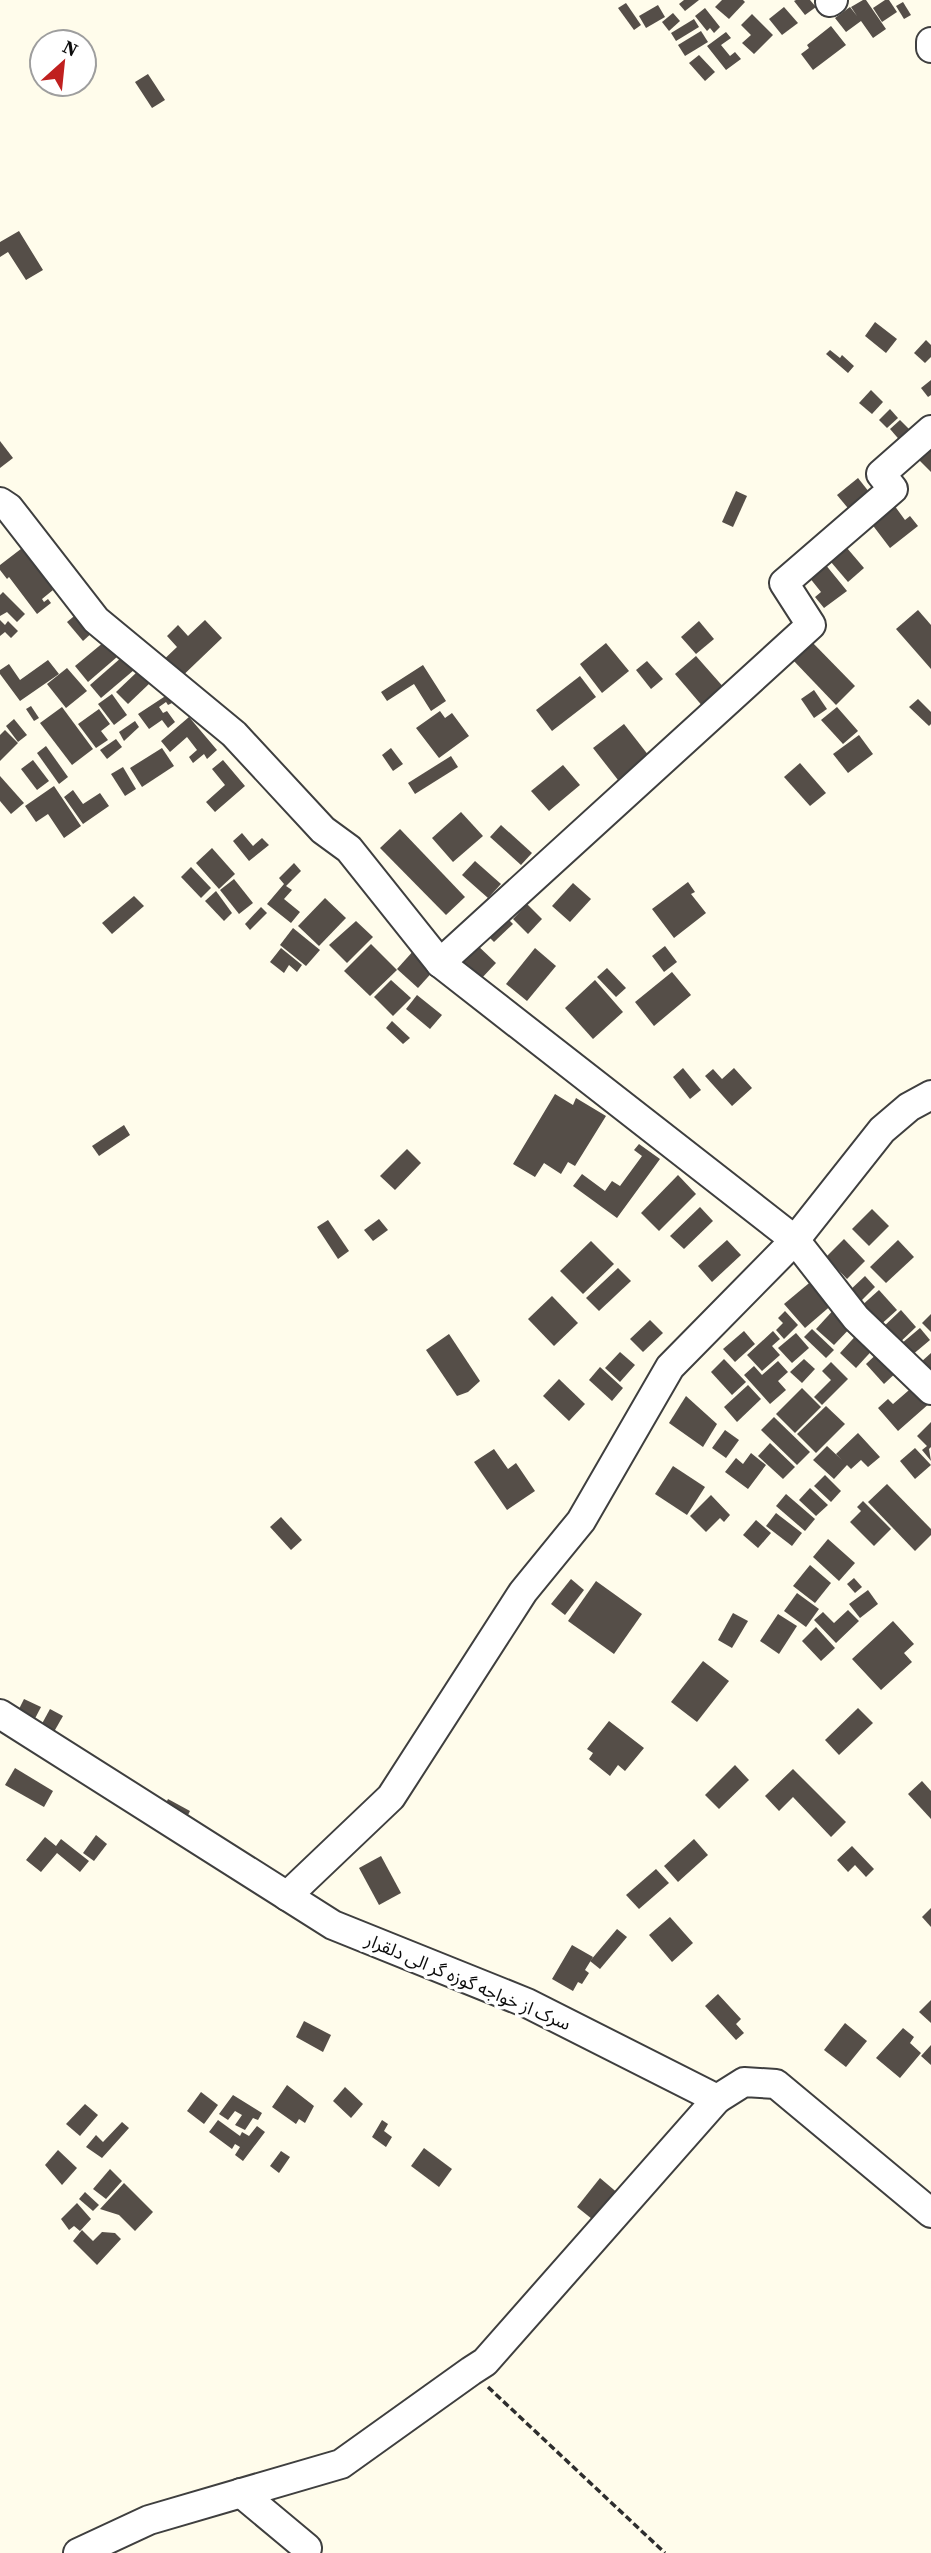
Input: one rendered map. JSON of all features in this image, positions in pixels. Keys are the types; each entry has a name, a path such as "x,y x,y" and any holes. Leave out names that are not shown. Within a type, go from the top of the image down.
{"street":[{"path":"931,42 931,48"},
{"path":"440,963 810,625 784,583 893,489 880,474 931,430"},
{"path":"0,502 9,508 96,620 233,734 323,830 349,849 440,963 795,1240 856,1318 931,1390"},
{"path":"287,1896 391,1797 523,1592 581,1521 670,1367 795,1240 882,1130 909,1107 931,1095"},
{"name":"سرک از خواجه گوزه گر الی دلقرار","path":"0,1714 333,1925 527,2003 717,2099"},
{"path":"78,2553 149,2519 341,2464 485,2362 717,2099 744,2082 776,2084 931,2213"},
{"path":"241,2493 307,2548"}],"path":[{"path":"471,2371 665,2553"}],"building":[{"path":"684,0 699,0 685,11 679,4"},
{"path":"722,0 745,2 729,19 715,7"},
{"path":"810,0 816,7 805,15 794,1"},
{"path":"866,0 886,29 873,38 861,21 846,32 835,18 850,7 857,16 851,7"},
{"path":"889,0 897,12 882,22 873,8"},
{"path":"903,2 911,15 904,19 896,6"},
{"path":"626,3 641,25 634,30 618,8"},
{"path":"658,5 665,17 646,28 639,16"},
{"path":"784,7 798,23 782,35 769,19"},
{"path":"705,8 720,27 714,33 710,28 707,31 695,16"},
{"path":"673,13 680,21 669,31 662,22"},
{"path":"752,14 773,35 754,54 742,43 751,35 741,25"},
{"path":"694,19 699,27 676,41 671,33"},
{"path":"831,26 846,45 813,70 801,54 809,48 807,45"},
{"path":"701,31 708,42 685,56 678,45"},
{"path":"726,32 731,38 721,45 730,56 735,52 741,59 726,70 707,46"},
{"path":"699,55 715,72 705,81 689,63"},
{"path":"148,74 165,100 152,108 135,82"},
{"path":"19,231 43,270 26,280 8,252 0,257 0,242"},
{"path":"875,322 897,339 886,353 865,336"},
{"path":"926,340 931,345 931,357 925,363 914,353"},
{"path":"830,350 840,358 842,355 854,366 848,373 826,354"},
{"path":"931,380 931,395 928,397 921,388"},
{"path":"871,390 883,402 872,414 859,403"},
{"path":"890,409 898,418 887,428 879,420"},
{"path":"900,420 914,434 903,444 890,429"},
{"path":"0,441 13,458 0,468"},
{"path":"931,446 931,472 916,457"},
{"path":"858,478 873,497 852,513 837,495"},
{"path":"736,491 747,496 733,527 722,522"},
{"path":"894,505 905,520 910,516 918,526 890,548 871,523"},
{"path":"841,541 864,568 848,582 825,555"},
{"path":"30,542 40,555 32,561 53,590 42,599 44,602 48,599 51,603 37,614 9,577 7,579 0,570 0,565"},
{"path":"825,564 847,591 824,608 815,597 821,592 809,577"},
{"path":"3,592 25,614 17,622 7,612 0,616 0,595"},
{"path":"918,610 931,625 931,669 896,629"},
{"path":"79,612 94,631 83,641 67,622"},
{"path":"0,620 5,625 8,621 18,631 11,638 5,632 0,636"},
{"path":"205,620 222,638 174,684 157,666 177,647 167,636 178,625 188,636"},
{"path":"699,621 714,639 696,654 681,637"},
{"path":"810,640 855,686 836,705 791,658"},
{"path":"104,642 117,657 88,682 75,666"},
{"path":"606,643 629,671 602,693 580,664"},
{"path":"696,656 726,690 704,708 675,674"},
{"path":"122,657 134,670 101,698 90,685"},
{"path":"48,660 59,674 20,701 0,674 0,670 9,664 20,680"},
{"path":"647,661 663,679 651,689 636,670"},
{"path":"423,665 446,701 431,711 414,684 387,701 381,692"},
{"path":"67,668 87,691 66,708 47,684"},
{"path":"138,671 150,683 128,704 116,692"},
{"path":"580,676 596,697 552,731 536,710"},
{"path":"814,690 827,709 814,718 801,699"},
{"path":"112,694 127,715 114,725 98,704"},
{"path":"167,695 172,703 168,705 166,702 159,707 163,713 167,711 175,722 168,728 162,720 149,729 138,714"},
{"path":"918,699 931,712 929,726 909,707"},
{"path":"31,706 39,718 34,721 26,709"},
{"path":"62,707 93,749 72,765 40,723"},
{"path":"837,707 858,731 843,744 821,720"},
{"path":"99,709 110,724 101,731 108,740 96,748 78,724"},
{"path":"440,711 445,718 452,713 469,736 439,758 416,728"},
{"path":"189,717 217,750 207,759 204,754 193,763 189,757 197,750 187,737 170,752 161,741"},
{"path":"14,719 27,735 18,742 6,726"},
{"path":"135,721 139,727 124,741 119,732"},
{"path":"624,724 649,756 618,780 593,748"},
{"path":"5,730 18,743 0,761 0,735"},
{"path":"859,735 873,754 848,773 833,754"},
{"path":"116,739 122,747 107,759 100,750"},
{"path":"46,746 68,777 59,784 37,753"},
{"path":"162,748 174,766 142,787 130,768"},
{"path":"391,748 403,764 393,771 382,755"},
{"path":"451,756 458,767 415,794 408,783"},
{"path":"33,760 49,781 37,790 21,769"},
{"path":"223,760 245,786 215,812 206,802 225,785 212,769"},
{"path":"800,763 826,793 810,806 784,777"},
{"path":"563,765 580,785 549,811 531,791"},
{"path":"123,767 136,789 125,796 111,774"},
{"path":"0,776 24,803 11,814 0,801"},
{"path":"54,786 81,826 64,838 48,814 36,822 25,806"},
{"path":"73,790 83,804 100,793 109,806 83,824 64,797"},
{"path":"461,812 483,836 453,862 432,838"},
{"path":"501,825 532,853 521,865 490,837"},
{"path":"400,829 465,897 446,915 380,848"},
{"path":"242,833 253,846 262,838 269,845 249,861 233,841"},
{"path":"212,848 235,874 219,889 196,863"},
{"path":"475,861 501,884 488,898 462,875"},
{"path":"294,863 301,871 286,886 292,890 284,899 300,912 291,923 267,904 284,884 279,878"},
{"path":"191,867 211,888 201,898 181,877"},
{"path":"234,879 253,903 239,914 220,890"},
{"path":"688,882 695,892 691,894 706,913 674,938 652,909"},
{"path":"573,883 591,899 570,922 552,906"},
{"path":"216,891 232,913 224,921 205,901"},
{"path":"134,896 144,906 112,934 102,923"},
{"path":"325,898 346,918 319,946 298,926"},
{"path":"527,904 542,919 528,934 513,919"},
{"path":"261,907 267,913 250,930 245,924"},
{"path":"500,911 513,924 494,942 482,930"},
{"path":"356,921 373,937 347,963 329,945"},
{"path":"293,928 320,950 306,966 280,945"},
{"path":"475,943 496,963 479,981 457,961"},
{"path":"371,944 397,970 370,996 344,971"},
{"path":"665,946 677,962 664,972 652,956"},
{"path":"281,948 302,965 297,972 289,965 284,973 270,962"},
{"path":"535,948 556,966 527,1001 506,984"},
{"path":"415,949 436,968 418,988 397,969"},
{"path":"607,968 626,988 616,997 597,977"},
{"path":"672,972 691,995 654,1026 635,1002"},
{"path":"391,980 411,998 393,1016 374,997"},
{"path":"595,980 623,1012 593,1039 565,1008"},
{"path":"417,995 442,1015 430,1029 406,1009"},
{"path":"392,1021 410,1038 403,1044 386,1028"},
{"path":"683,1068 701,1090 690,1099 673,1077"},
{"path":"734,1068 752,1088 732,1106 705,1076 713,1069 722,1079"},
{"path":"555,1094 573,1105 576,1098 606,1116 575,1166 568,1162 561,1174 544,1163 535,1177 513,1164"},
{"path":"124,1125 130,1135 99,1156 92,1146"},
{"path":"639,1144 660,1159 617,1218 573,1186 582,1174 605,1191 612,1181 620,1186 642,1156 634,1150"},
{"path":"407,1149 421,1163 395,1190 380,1176"},
{"path":"678,1175 696,1194 659,1231 641,1213"},
{"path":"700,1207 713,1221 684,1249 670,1236"},
{"path":"872,1209 889,1226 869,1246 852,1229"},
{"path":"379,1219 388,1230 373,1241 364,1230"},
{"path":"328,1220 349,1251 338,1259 317,1227"},
{"path":"844,1239 865,1261 847,1279 826,1257"},
{"path":"727,1240 741,1255 712,1282 698,1266"},
{"path":"898,1240 914,1257 886,1283 870,1267"},
{"path":"591,1241 614,1264 583,1294 560,1271"},
{"path":"618,1268 631,1281 599,1311 586,1298"},
{"path":"865,1276 875,1287 859,1303 848,1292"},
{"path":"814,1279 834,1303 805,1328 784,1304"},
{"path":"879,1290 897,1310 877,1328 859,1308"},
{"path":"552,1296 578,1323 554,1346 528,1319"},
{"path":"837,1306 855,1323 834,1345 816,1329"},
{"path":"901,1310 916,1327 895,1347 880,1330"},
{"path":"785,1311 798,1325 784,1339 776,1330 783,1323 778,1318"},
{"path":"931,1314 931,1332 922,1323"},
{"path":"650,1320 663,1333 643,1352 630,1339"},
{"path":"920,1328 930,1340 905,1361 895,1349"},
{"path":"812,1329 834,1350 826,1358 804,1337"},
{"path":"861,1330 877,1345 856,1368 840,1353"},
{"path":"744,1331 755,1344 735,1362 723,1349"},
{"path":"773,1331 780,1339 772,1346 780,1355 762,1371 747,1355"},
{"path":"796,1333 809,1348 792,1363 778,1348"},
{"path":"449,1334 480,1381 468,1392 457,1396 426,1350"},
{"path":"882,1349 900,1369 884,1384 866,1364"},
{"path":"620,1352 635,1365 620,1382 605,1368"},
{"path":"931,1353 931,1374 921,1362"},
{"path":"724,1359 746,1382 732,1395 711,1372"},
{"path":"804,1359 815,1369 802,1383 790,1372"},
{"path":"778,1361 788,1372 778,1381 786,1390 770,1404 744,1375 754,1366 762,1375"},
{"path":"831,1362 848,1379 822,1405 814,1397 831,1380 822,1371"},
{"path":"600,1367 623,1388 612,1401 589,1380"},
{"path":"559,1379 585,1404 569,1421 543,1396"},
{"path":"916,1384 931,1402 898,1431 878,1408 888,1399 893,1404"},
{"path":"748,1385 761,1399 737,1422 724,1407"},
{"path":"802,1388 821,1407 795,1433 776,1414"},
{"path":"686,1396 717,1424 703,1447 669,1423"},
{"path":"826,1406 845,1424 816,1453 797,1434"},
{"path":"774,1417 810,1452 797,1465 761,1430"},
{"path":"931,1422 931,1461 922,1450 927,1446 917,1436"},
{"path":"725,1430 739,1440 726,1458 712,1448"},
{"path":"858,1433 880,1457 868,1467 861,1460 851,1469 847,1465 834,1479 813,1460 827,1446 842,1460 836,1454"},
{"path":"770,1443 795,1467 783,1479 758,1456"},
{"path":"915,1448 931,1465 915,1479 900,1461"},
{"path":"494,1449 508,1469 516,1463 535,1491 507,1510 474,1462"},
{"path":"751,1453 766,1465 748,1489 725,1472 736,1458 743,1464"},
{"path":"673,1466 705,1487 687,1515 655,1494"},
{"path":"825,1475 841,1491 831,1502 814,1486"},
{"path":"887,1484 931,1529 931,1535 915,1551 868,1502"},
{"path":"810,1488 828,1505 816,1516 799,1500"},
{"path":"786,1494 815,1519 805,1531 776,1506"},
{"path":"711,1495 730,1515 724,1522 720,1518 706,1532 690,1516"},
{"path":"863,1501 891,1529 874,1546 850,1522 861,1511 857,1507"},
{"path":"776,1513 802,1533 792,1546 766,1526"},
{"path":"281,1517 302,1540 291,1550 270,1527"},
{"path":"756,1520 771,1533 758,1548 743,1535"},
{"path":"828,1539 855,1563 839,1581 813,1557"},
{"path":"810,1565 831,1583 815,1603 793,1586"},
{"path":"854,1578 862,1587 855,1593 847,1584"},
{"path":"571,1579 584,1590 565,1615 551,1604"},
{"path":"596,1581 642,1614 614,1654 568,1621"},
{"path":"868,1590 878,1604 860,1618 849,1604"},
{"path":"797,1593 819,1609 806,1627 784,1611"},
{"path":"848,1610 859,1621 836,1643 814,1620 823,1612 834,1623"},
{"path":"733,1613 748,1621 732,1648 718,1640"},
{"path":"778,1614 797,1626 779,1654 760,1641"},
{"path":"893,1621 914,1644 904,1653 912,1662 881,1690 852,1659"},
{"path":"816,1627 835,1648 821,1661 802,1641"},
{"path":"703,1661 729,1681 697,1722 671,1702"},
{"path":"24,1699 41,1707 30,1728 14,1719"},
{"path":"858,1708 873,1723 839,1755 825,1740"},
{"path":"50,1709 63,1716 51,1737 38,1731"},
{"path":"609,1721 644,1748 625,1771 618,1765 610,1776 589,1759 593,1753 587,1749"},
{"path":"735,1765 749,1780 719,1809 705,1795"},
{"path":"15,1768 53,1791 44,1807 5,1785"},
{"path":"793,1769 846,1822 831,1837 793,1797 779,1811 765,1796"},
{"path":"922,1781 931,1791 931,1819 908,1794"},
{"path":"168,1799 190,1811 184,1823 162,1811"},
{"path":"96,1835 107,1844 94,1861 83,1853"},
{"path":"45,1837 56,1846 61,1839 89,1861 80,1872 57,1853 41,1872 26,1860"},
{"path":"694,1839 708,1855 678,1882 664,1866"},
{"path":"852,1846 874,1869 866,1877 855,1865 848,1872 837,1860"},
{"path":"381,1856 401,1893 379,1905 359,1868"},
{"path":"656,1869 669,1883 639,1909 626,1895"},
{"path":"931,1908 931,1927 922,1917"},
{"path":"670,1917 693,1943 672,1962 649,1935"},
{"path":"617,1929 627,1937 600,1969 590,1961"},
{"path":"572,1945 593,1957 585,1970 589,1973 582,1984 578,1982 573,1991 552,1979"},
{"path":"718,1994 741,2019 736,2024 744,2033 736,2040 705,2006"},
{"path":"931,2000 931,2023 919,2012"},
{"path":"304,2021 331,2035 323,2052 296,2037"},
{"path":"845,2023 867,2041 846,2067 824,2050"},
{"path":"903,2028 914,2037 910,2043 921,2053 900,2078 876,2058"},
{"path":"931,2045 931,2065 921,2056"},
{"path":"287,2085 314,2106 305,2123 299,2119 296,2124 272,2107"},
{"path":"345,2087 363,2104 351,2118 333,2101"},
{"path":"201,2092 218,2105 204,2124 187,2111"},
{"path":"233,2095 262,2113 258,2120 253,2118 245,2130 235,2125 242,2115 235,2111 228,2120 219,2114"},
{"path":"85,2104 98,2115 80,2136 66,2124"},
{"path":"218,2120 240,2136 242,2132 249,2136 257,2126 265,2132 243,2161 235,2155 240,2147 235,2144 232,2149 209,2132"},
{"path":"382,2120 388,2124 384,2131 392,2137 386,2147 372,2137"},
{"path":"122,2122 129,2128 102,2158 86,2147 96,2135 103,2142"},
{"path":"424,2148 452,2169 439,2187 411,2166"},
{"path":"58,2150 77,2168 62,2185 45,2165"},
{"path":"281,2151 290,2157 279,2173 270,2166"},
{"path":"110,2169 122,2181 106,2199 93,2189"},
{"path":"600,2178 620,2195 597,2223 577,2207"},
{"path":"124,2183 153,2212 135,2231 119,2215 100,2209"},
{"path":"85,2192 99,2205 93,2211 79,2199"},
{"path":"77,2203 91,2219 80,2231 74,2226 69,2230 61,2219"},
{"path":"82,2230 93,2241 102,2232 115,2233 121,2239 97,2265 73,2241"}]}
